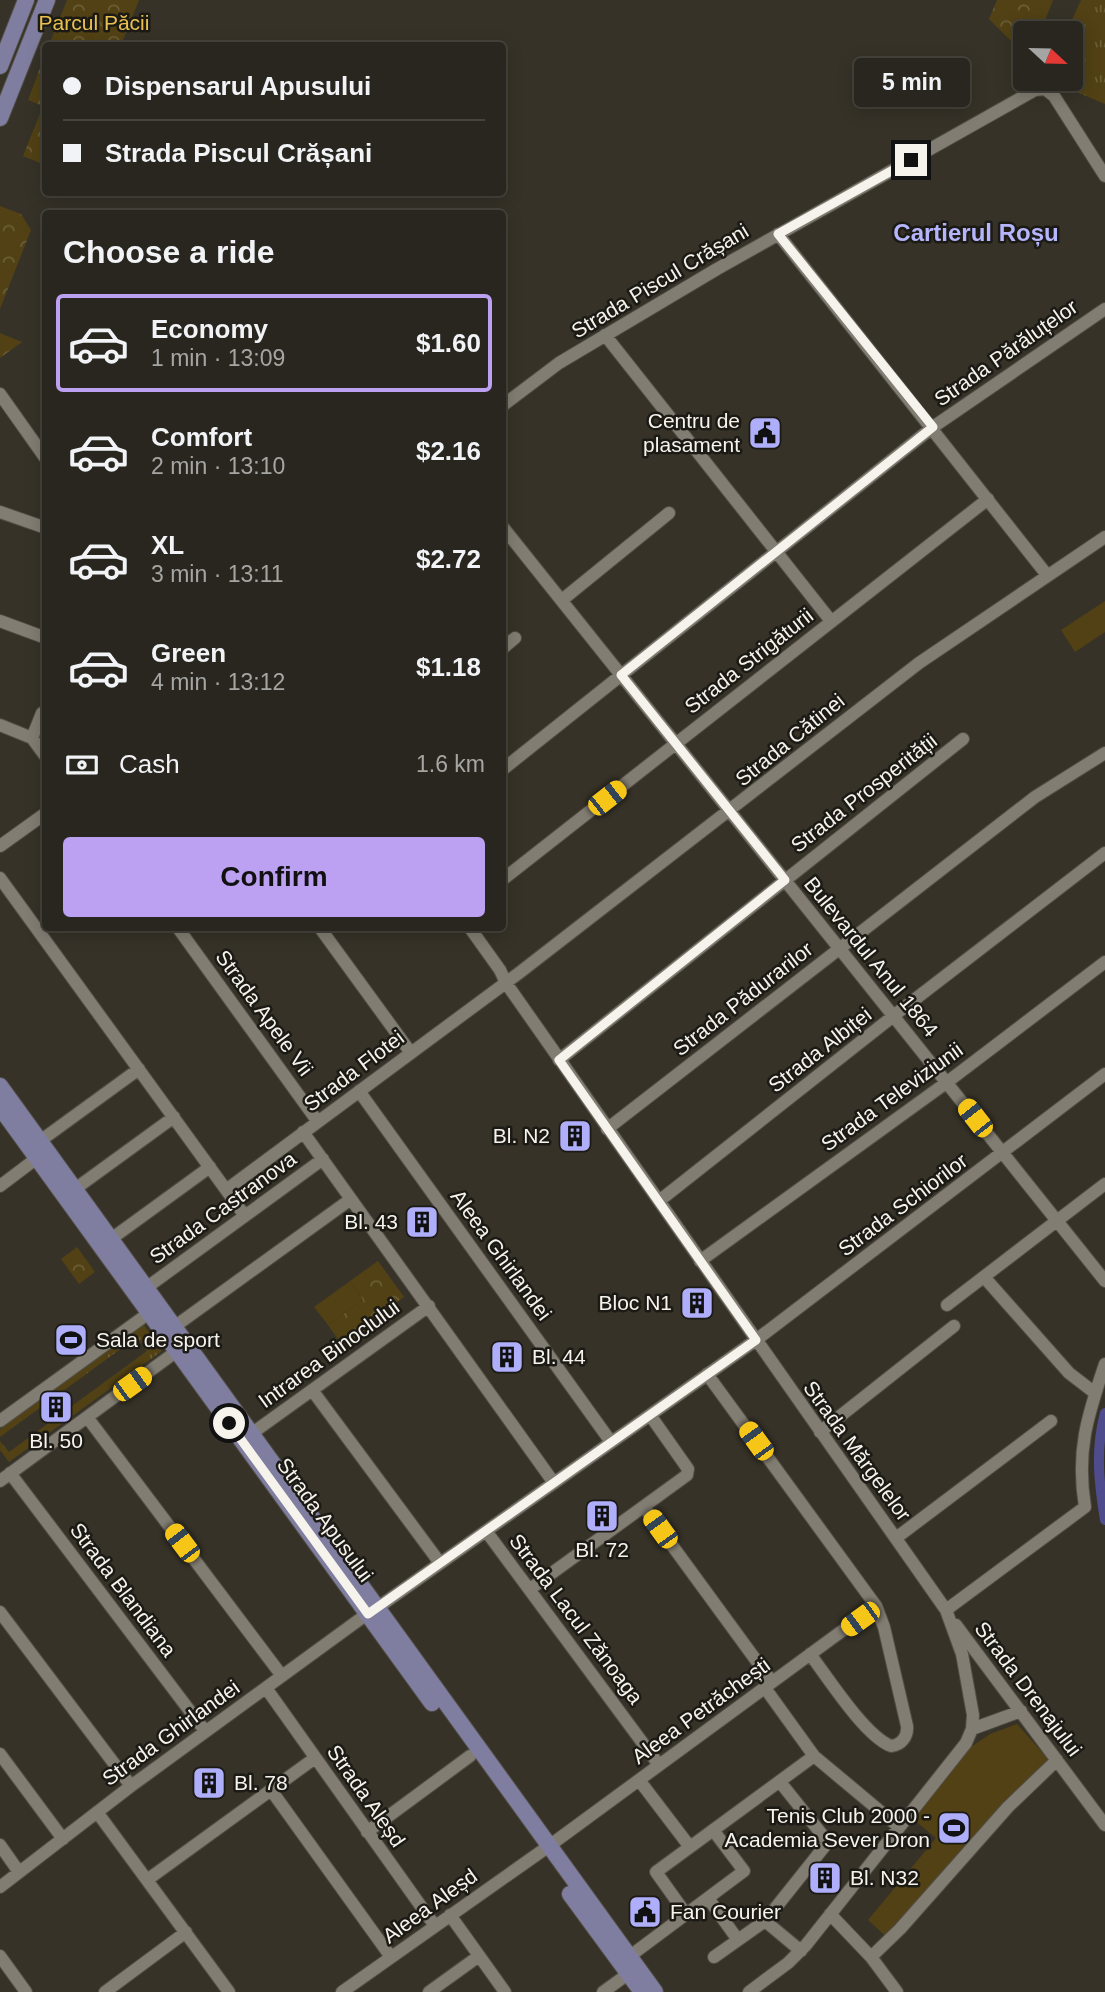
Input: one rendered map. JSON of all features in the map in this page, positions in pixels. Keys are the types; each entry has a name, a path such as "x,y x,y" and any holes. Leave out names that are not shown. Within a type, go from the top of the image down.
{"main road":[{"path":"0,66 26,0"},
{"path":"0,118 47,0"},
{"name":"Strada Apusului","path":"0,1086 36,1149"},
{"name":"Strada Apusului","path":"0,1107 111,1239 146,1288 169,1330 544,1849 642,1992"},
{"name":"Strada Apusului","path":"70,1193 149,1313 169,1330"},
{"name":"Strada Apusului","path":"372,1611 470,1756 630,1956 655,1992"},
{"path":"628,1974 630,1956"}],"street":[{"name":"Strada Piscul Crășani","path":"506,403 559,363 605,335 778,234 1040,88 1054,96 1105,176"},
{"path":"778,234 933,427 1046,575"},
{"name":"Strada Părăluțelor","path":"506,767 933,427 1105,309"},
{"path":"605,335 831,621"},
{"path":"0,394 42,453"},
{"name":"Strada Strigăturii","path":"506,877 988,499"},
{"path":"0,512 42,527"},
{"path":"562,600 669,513"},
{"name":"Bulevardul Anul 1864","path":"506,531 1105,1281"},
{"name":"Strada Cătinei","path":"506,983 919,663 1105,537"},
{"path":"0,621 42,637"},
{"path":"506,646 515,638"},
{"path":"32,738 42,713"},
{"path":"0,725 32,738 42,752"},
{"name":"Strada Prosperității","path":"559,1060 963,739"},
{"name":"Strada Pădurarilor","path":"607,1129 1035,797 1105,752"},
{"path":"0,846 42,816"},
{"name":"Strada Albiței","path":"659,1201 1105,853"},
{"name":"Strada Castranova","path":"0,878 245,1216"},
{"name":"Strada Apele Vii","path":"180,931 318,1122"},
{"path":"322,931 411,1053"},
{"name":"Strada Mărgelelor","path":"472,931 607,1129 946,1610 962,1654 973,1715 972,1729"},
{"name":"Strada Televiziunii","path":"700,1261 946,1083 1105,962"},
{"name":"Strada Flotei","path":"226,1190 506,983"},
{"path":"0,1186 36,1149 139,1069"},
{"name":"Strada Schiorilor","path":"756,1340 1105,1074"},
{"name":"Aleea Ghirlandei","path":"359,1091 611,1442"},
{"path":"70,1193 174,1117"},
{"path":"303,1132 554,1483"},
{"name":"Strada Castranova","path":"146,1288 323,1159"},
{"name":"Strada Castranova","path":"111,1239 210,1167"},
{"path":"947,1305 1105,1184"},
{"path":"169,1330 351,1199"},
{"path":"984,1277 1069,1373 1095,1393"},
{"name":"Intrarea Binoclului","path":"246,1437 429,1306"},
{"path":"0,1421 149,1313"},
{"path":"820,1432 954,1325"},
{"name":"Strada Ghirlandei","path":"0,1887 205,1731 756,1340"},
{"path":"5,1477 182,1348"},
{"path":"946,1610 1085,1507 1080,1470 1081,1448 1105,1364"},
{"path":"707,1374 876,1606 884,1628 906,1726 906,1735 901,1742 895,1746 887,1745 872,1732 810,1654"},
{"path":"312,1390 440,1563"},
{"path":"530,1589 685,1477 688,1472 650,1415"},
{"path":"88,1417 282,1676"},
{"path":"896,1538 1051,1421"},
{"name":"Strada Blandiana","path":"5,1477 205,1731"},
{"path":"644,1507 769,1685 814,1756 899,1827"},
{"name":"Strada Lacul Zănoaga","path":"486,1531 659,1765"},
{"name":"Aleea Petrăchești","path":"544,1849 876,1606"},
{"name":"Strada Drenajului","path":"946,1610 1105,1825"},
{"path":"0,1612 131,1786"},
{"name":"Strada Aleșd","path":"265,1688 435,1926"},
{"path":"749,1992 802,1951 966,1743 972,1729 1020,1711"},
{"path":"0,1754 63,1839"},
{"path":"367,1832 470,1756"},
{"path":"686,1914 656,1872 814,1756"},
{"path":"147,1880 316,1758"},
{"path":"870,1957 900,1929 1009,1807 1057,1760"},
{"path":"639,1780 690,1847"},
{"path":"714,1956 765,1921 828,1842 779,1782"},
{"path":"271,1790 391,1957"},
{"path":"97,1812 229,1992"},
{"path":"630,1956 744,1871 713,1830"},
{"path":"0,1845 19,1872"},
{"name":"Aleea Aleșd","path":"342,1992 544,1849"},
{"path":"708,1898 738,1940"},
{"path":"830,1914 870,1957 897,1992"},
{"path":"450,1915 505,1992"},
{"path":"765,1921 802,1951"},
{"path":"106,1992 186,1932"},
{"path":"0,1956 26,1992"},
{"path":"429,1992 479,1956"},
{"path":"603,1992 628,1974"}],"green space":[{"name":"Parcul Păcii","path":"67,0 139,0 122,42 50,42"},
{"path":"997,0 1053,0 1045,21 1013,21 1013,43 989,19"},
{"path":"1081,0 1105,0 1105,104 1074,91 1083,91 1083,21 1071,21"},
{"name":"Parcul Păcii","path":"42,63 42,106 28,100"},
{"name":"Parcul Păcii","path":"42,108 42,164 23,156"},
{"path":"0,206 21,214 31,230 0,309"},
{"path":"0,333 22,342 0,358"},
{"path":"1105,601 1105,632 1075,652 1061,630"},
{"path":"77,1247 95,1272 79,1284 61,1259"},
{"path":"378,1261 404,1297 394,1304 400,1312 346,1351 328,1325 363,1300 350,1281"},
{"path":"350,1281 363,1300 328,1325 314,1307"},
{"path":"144,1325 162,1351 9,1462 0,1450 0,1441 9,1452 147,1351 137,1337 0,1437 0,1429"},
{"name":"Tenis Club 2000 - Academia Sever Dron","path":"1017,1724 1051,1762 892,1942 868,1920 936,1838 914,1820 968,1749 990,1734"}],"waterway":[{"path":"1105,1413 1099,1466 1105,1520"}],"place":[{"name":"Centru de plasament","path":"765,433"},
{"name":"Bl. N2","path":"575,1136"},
{"name":"Bl. 43","path":"422,1222"},
{"name":"Bloc N1","path":"697,1303"},
{"name":"Sala de sport","path":"71,1340"},
{"name":"Bl. 44","path":"507,1357"},
{"name":"Bl. 50","path":"56,1407"},
{"name":"Bl. 72","path":"602,1516"},
{"name":"Bl. 78","path":"209,1783"},
{"name":"Tenis Club 2000 - Academia Sever Dron","path":"954,1828"},
{"name":"Bl. N32","path":"825,1878"},
{"name":"Fan Courier","path":"645,1912"}],"district":[{"name":"Cartierul Roșu","path":"976,233"}],"route":[{"path":"229,1423 368,1614 756,1340 559,1060 785,880 621,675 933,427 778,234 911,160"}]}
